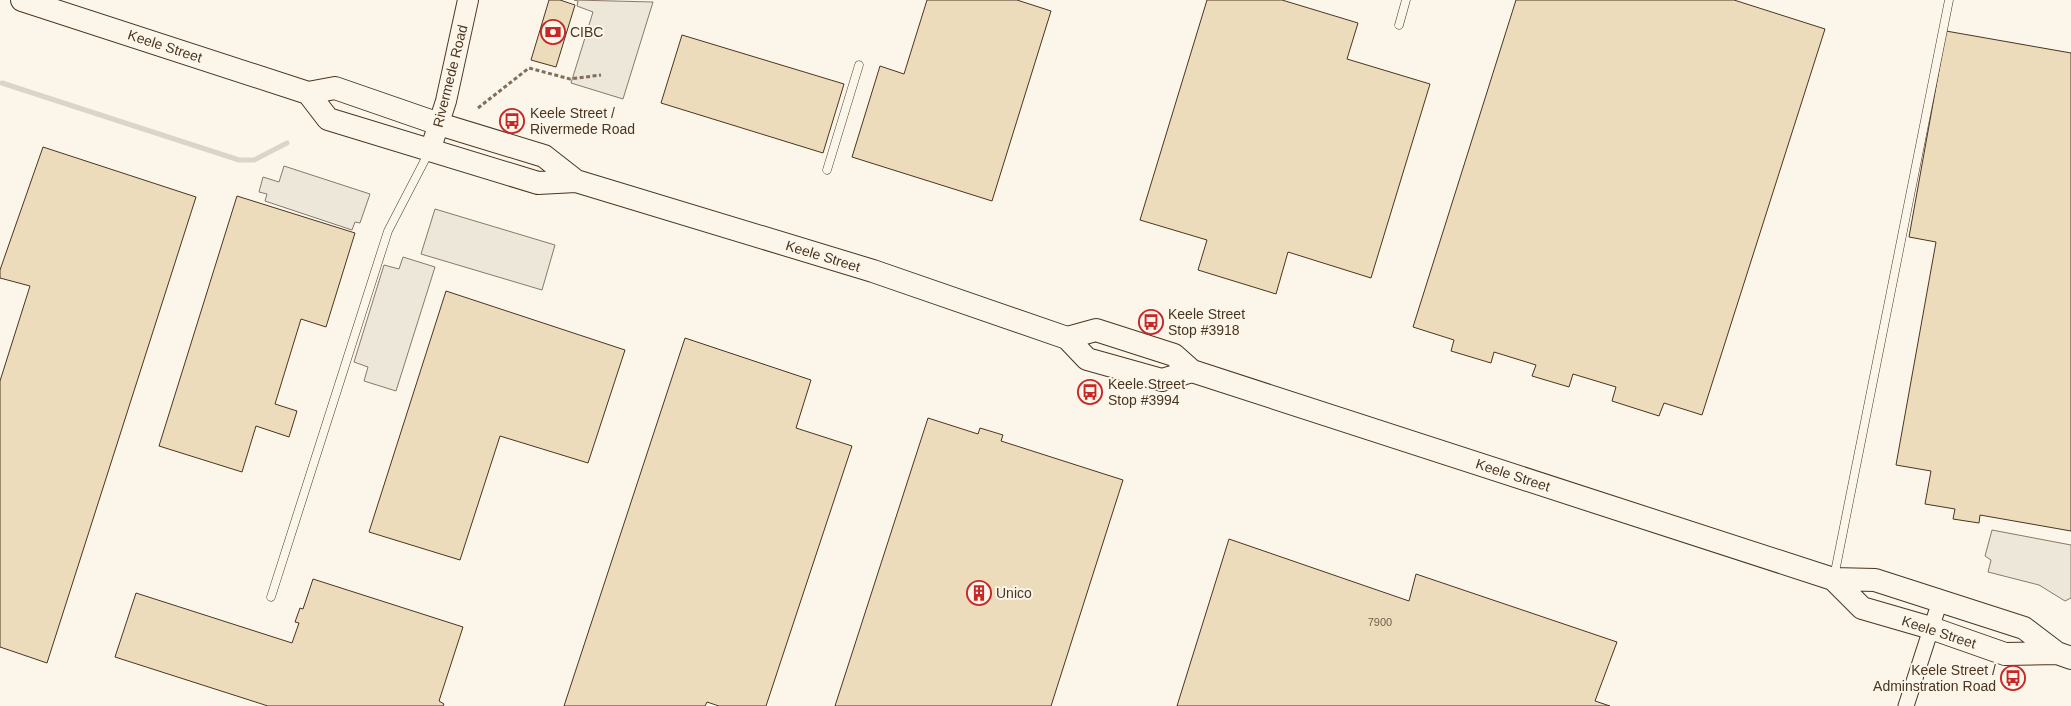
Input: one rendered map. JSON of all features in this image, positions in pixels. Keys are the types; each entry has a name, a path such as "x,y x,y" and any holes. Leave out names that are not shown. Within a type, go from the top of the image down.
{"main road":[{"name":"Keele Street","path":"22,0 308,93 335,88 439,124 544,156 576,181"},
{"name":"Keele Street","path":"308,93 328,118 538,183 576,181 873,271 1067,338 1087,359 1162,380 1192,372"},
{"name":"Keele Street","path":"1067,338 1096,330 1174,355 1192,372 1833,579 1875,580 2024,628 2064,656"},
{"name":"Keele Street","path":"1833,579 1862,608 1931,628 2005,654 2064,656"}],"street":[{"name":"Rivermede Road","path":"430,151 439,124 468,0"},
{"path":"1906,706 1940,601"}],"lane":[{"path":"1399,25 1406,0"},
{"path":"1833,579 1948,0"},
{"path":"827,170 859,65"},
{"path":"271,597 388,231 430,151"}],"path":[{"path":"478,108 529,68 570,79 601,76"}],"shaded area":[{"path":"574,0 653,2 623,99 571,83 593,12 577,6 578,1"},
{"path":"284,166 370,194 360,223 355,222 352,230 265,201 267,194 259,192 263,177 279,182"},
{"path":"435,209 555,245 542,290 421,254"},
{"path":"403,257 435,267 396,391 364,381 368,367 354,362 384,265 399,269"},
{"path":"1992,530 2071,545 2071,598 2065,601 2039,585 1988,572 1991,560 1985,556"}],"building":[{"name":"CIBC","path":"549,0 560,0 575,5 556,67 531,60"},
{"path":"927,0 1017,0 1051,11 992,201 852,157 880,66 904,74"},
{"path":"1207,0 1282,0 1358,23 1347,59 1430,84 1371,278 1288,252 1276,294 1198,270 1207,240 1140,220"},
{"path":"1516,0 1734,0 1825,29 1702,415 1664,403 1659,416 1612,401 1616,387 1573,374 1569,387 1532,376 1536,365 1494,352 1491,363 1451,351 1454,340 1413,327"},
{"path":"1946,31 2071,53 2071,531 1980,515 1979,523 1953,519 1955,509 1925,504 1931,471 1896,465 1936,242 1909,237"},
{"path":"682,35 844,84 823,153 661,103"},
{"path":"43,147 196,197 47,663 0,647 0,381 30,286 0,278 0,270"},
{"path":"237,196 355,233 326,327 301,319 275,404 297,411 289,437 256,426 242,472 159,446"},
{"path":"446,291 625,350 588,463 500,436 460,560 369,532"},
{"path":"685,338 811,380 796,428 852,446 766,706 719,706 707,702 705,706 564,706"},
{"name":"Unico","path":"928,418 978,434 980,428 1003,435 1001,441 1123,480 1051,706 835,706"},
{"path":"1229,539 1409,601 1416,574 1617,642 1595,701 1610,706 1177,706"},
{"path":"313,579 463,627 439,701 444,704 443,706 268,706 115,657 136,593 292,643 299,623 295,622 300,608 303,609"}],"waterway":[{"path":"2,83 239,160 254,160 287,143"}],"place":[{"name":"CIBC","path":"553,32"},
{"name":"Keele Street / Rivermede Road","path":"512,121"},
{"name":"Keele Street Stop #3918","path":"1151,322"},
{"name":"Keele Street Stop #3994","path":"1090,392"},
{"name":"Unico","path":"979,593"},
{"name":"Keele Street / Adminstration Road","path":"2013,678"}]}
